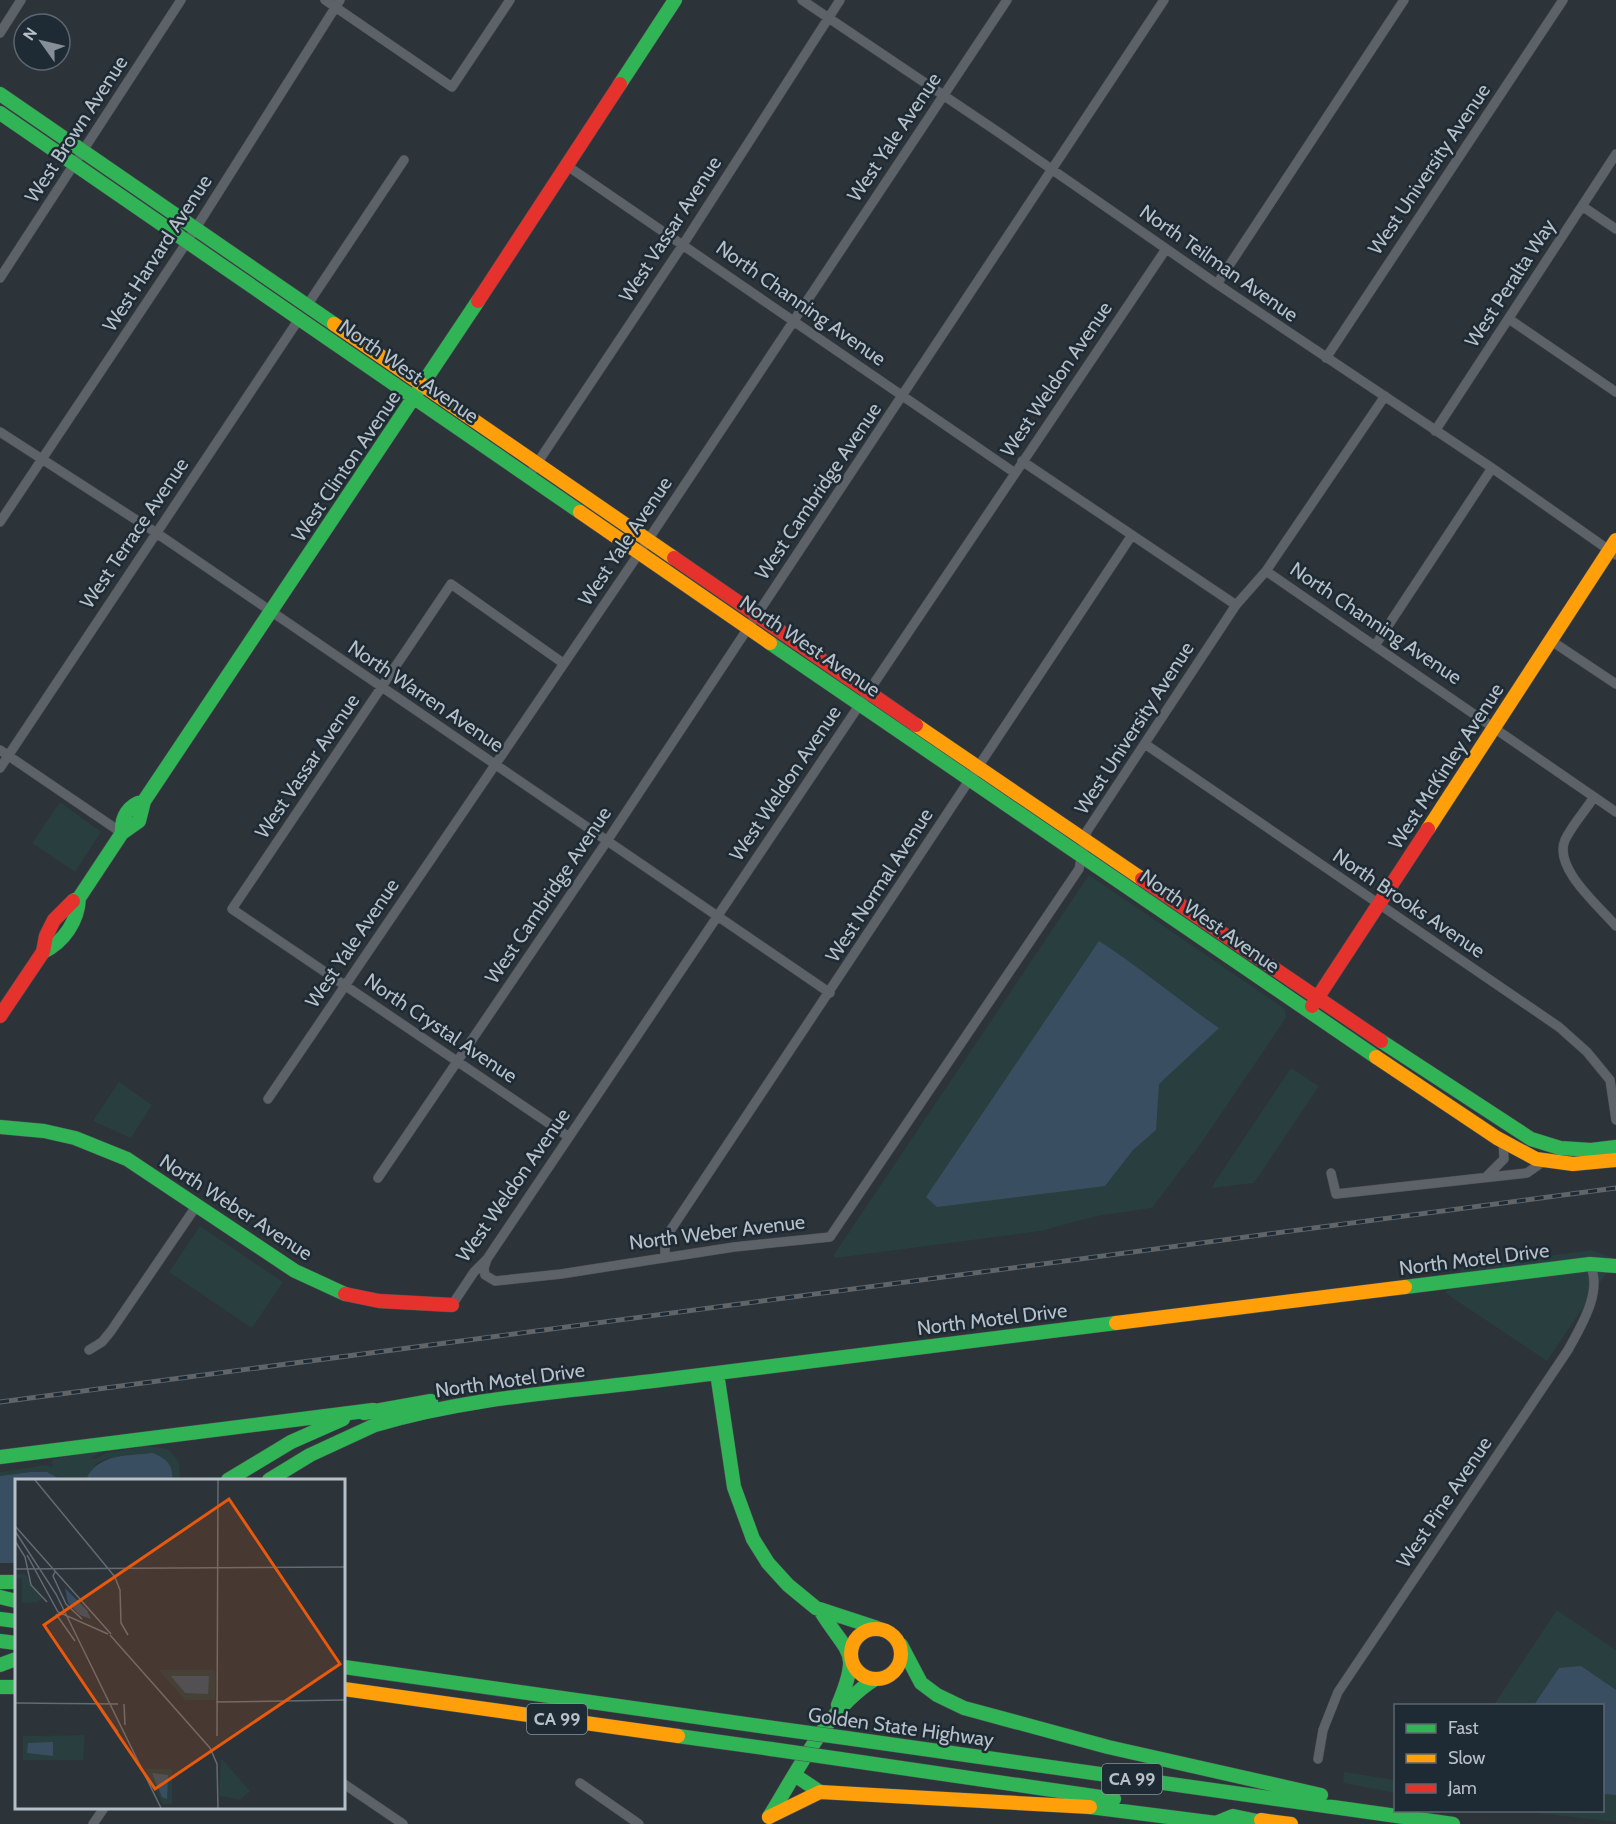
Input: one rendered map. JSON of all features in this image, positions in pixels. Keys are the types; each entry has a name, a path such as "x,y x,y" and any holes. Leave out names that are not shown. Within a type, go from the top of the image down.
{"main road":[{"name":"West Clinton Avenue","path":"0,1016 43,952 42,940 68,902 79,898 122,833 134,829 145,812 144,801 416,397 675,0"},
{"name":"North West Avenue","path":"0,94 308,304 868,692 1317,999 1496,1117 1531,1139 1546,1144 1576,1150 1616,1149"},
{"name":"North West Avenue","path":"0,113 1385,1065 1503,1141 1551,1162 1579,1164 1616,1161"},
{"name":"West McKinley Avenue","path":"1308,1012 1550,640 1614,549"},
{"path":"1385,1065 1414,1075 1440,1091 1448,1085"},
{"path":"1450,1107 1460,1102 1480,1115 1496,1117"},
{"name":"North Weber Avenue","path":"1,1128 44,1131 90,1143 127,1159 295,1270 342,1293 401,1304 452,1305"},
{"name":"North Motel Drive","path":"271,1479 318,1450 375,1425 419,1412 495,1397 717,1373 1590,1264 1616,1266"},
{"path":"717,1373 734,1491 744,1523 775,1571 794,1591 820,1610 827,1622 843,1639 860,1674 875,1679"},
{"path":"0,1457 373,1410 494,1391 540,1393"},
{"path":"230,1479 271,1453 317,1429 373,1410"},
{"path":"0,1597 15,1601"},
{"path":"820,1610 833,1612 858,1624 891,1633 906,1650 917,1677 926,1687 983,1713 1075,1740 1419,1819"},
{"path":"0,1619 15,1621"},
{"path":"838,1713 838,1703 850,1676 853,1644 856,1638 869,1629 877,1628"},
{"path":"0,1641 15,1643"},
{"path":"766,1820 838,1713 862,1686 875,1679 891,1675 897,1669 901,1661 901,1645"},
{"path":"0,1665 15,1659"},
{"name":"Golden State Highway","path":"345,1666 1453,1824"},
{"name":"Golden State Highway","path":"345,1689 1291,1824"},
{"path":"345,1695 426,1700"},
{"path":"796,1776 820,1792 1100,1808 1216,1823 1233,1816 1271,1824"},
{"path":"766,1820 820,1792"}],"street":[{"path":"0,33 21,0"},
{"name":"West Brown Avenue","path":"0,278 181,0"},
{"path":"325,0 338,4 453,87 510,0"},
{"name":"North Teilman Avenue","path":"802,0 1053,169 1166,249 1435,432 1614,549"},
{"name":"West Vassar Avenue","path":"528,477 684,243 840,0"},
{"name":"West Yale Avenue","path":"267,1100 648,540 1007,0"},
{"name":"West Cambridge Avenue","path":"378,1178 607,841 1164,0"},
{"path":"1217,284 1404,0"},
{"name":"West University Avenue","path":"1326,358 1563,0"},
{"name":"West Harvard Avenue","path":"0,522 187,242 338,4"},
{"name":"West Peralta Way","path":"1435,432 1616,154"},
{"path":"308,304 404,160"},
{"name":"North Channing Avenue","path":"566,165 684,243 1015,473"},
{"path":"1582,206 1616,229"},
{"name":"West Weldon Avenue","path":"452,1305 474,1272 487,1259 1166,249"},
{"name":"West Terrace Avenue","path":"0,768 4,752 299,319"},
{"path":"1509,319 1616,392"},
{"name":"West University Avenue","path":"830,1237 1079,868 1087,831 1236,605 1266,571 1385,396"},
{"name":"North Warren Avenue","path":"0,432 155,532 830,993"},
{"path":"1023,461 1236,605"},
{"path":"1377,644 1492,468"},
{"name":"West Normal Avenue","path":"665,1257 665,1246 670,1231 1132,535"},
{"name":"North Channing Avenue","path":"1266,571 1377,644 1616,812"},
{"name":"West Vassar Avenue","path":"232,909 451,584 563,663"},
{"path":"1550,640 1616,684"},
{"name":"North Brooks Avenue","path":"1145,744 1545,1016 1573,1038 1613,1079 1616,1120"},
{"path":"4,752 122,833"},
{"path":"1594,797 1566,840 1562,852 1570,873 1616,926"},
{"name":"North Crystal Avenue","path":"232,909 569,1137"},
{"path":"1487,1176 1504,1160 1503,1141"},
{"path":"1331,1173 1336,1194 1527,1173 1551,1162 1610,1156 1616,1149"},
{"path":"89,1350 102,1342 111,1331 197,1205"},
{"name":"North Weber Avenue","path":"487,1259 484,1268 485,1275 495,1281 830,1237"},
{"name":"West Pine Avenue","path":"1318,1759 1323,1730 1338,1692 1568,1350 1584,1321 1596,1277 1590,1264"},
{"path":"580,1783 639,1824"},
{"path":"345,1785 403,1824"},
{"path":"93,1824 103,1809"}],"green space":[{"path":"60,802 101,832 75,872 32,843"},
{"path":"1089,875 1285,1009 1286,1018 1202,1142 1152,1208 1097,1216 1040,1231 836,1258 833,1256"},
{"path":"1291,1068 1319,1086 1254,1183 1211,1188"},
{"path":"119,1082 152,1105 131,1138 93,1121"},
{"path":"200,1226 283,1282 252,1328 169,1272"},
{"path":"1592,1250 1616,1259 1547,1361 1445,1293 1463,1267"},
{"path":"146,1446 169,1449 179,1462 180,1479 172,1479 108,1458 97,1463 87,1479 60,1479 47,1472 0,1476 0,1472 45,1465 52,1467 53,1464 48,1463 53,1462 52,1459 106,1450 91,1458 95,1459 106,1453"},
{"path":"1557,1610 1616,1650 1616,1822 1528,1812 1604,1812 1604,1704 1494,1704"},
{"path":"1344,1772 1394,1780 1394,1793 1343,1783"}],"water":[{"path":"1099,941 1219,1028 1159,1084 1156,1130 1133,1150 1105,1186 937,1207 926,1197"},
{"path":"153,1453 168,1464 172,1471 172,1479 87,1479 91,1471 105,1460"},
{"path":"47,1472 60,1479 15,1479 15,1563 0,1563 0,1476"},
{"path":"1581,1666 1616,1690 1616,1795 1604,1794 1604,1704 1535,1704 1559,1668"}],"railway":[{"path":"0,1402 1616,1188"}],"traffic: fast":[{"path":"620,84 675,0"},
{"path":"0,94 334,324"},
{"path":"0,113 580,512"},
{"path":"122,833 139,821 144,801 478,301"},
{"path":"770,643 1376,1057"},
{"path":"73,901 79,898 122,833 124,817 134,805 144,801"},
{"path":"43,952 57,943 73,923 79,898"},
{"path":"1381,1041 1531,1139 1560,1148 1591,1150 1616,1147"},
{"path":"0,1127 44,1131 75,1138 127,1159 295,1271 345,1294"},
{"path":"1405,1287 1590,1264 1616,1266"},
{"path":"375,1425 446,1408 517,1396 1116,1323"},
{"path":"717,1373 734,1487 753,1539 768,1563 788,1585 816,1608 877,1628"},
{"path":"364,1413 431,1401"},
{"path":"0,1457 373,1410"},
{"path":"230,1479 291,1442 343,1419"},
{"path":"271,1479 310,1455 375,1425"},
{"path":"0,1582 15,1582"},
{"path":"0,1597 15,1601"},
{"path":"820,1610 844,1645 850,1662 838,1705"},
{"path":"0,1619 15,1621"},
{"path":"0,1641 15,1643"},
{"path":"901,1645 921,1683 937,1695 964,1708 1108,1747 1321,1795"},
{"path":"0,1665 15,1659"},
{"path":"345,1667 788,1730"},
{"path":"769,1817 803,1760 828,1724 842,1707 875,1679"},
{"path":"0,1687 15,1687"},
{"path":"788,1730 846,1738"},
{"path":"678,1736 771,1749"},
{"path":"846,1738 1453,1824"},
{"path":"771,1749 840,1759"},
{"path":"840,1759 1114,1799"},
{"path":"796,1776 820,1792"},
{"path":"1090,1807 1216,1823 1233,1816 1271,1824"}],"traffic: slow":[{"path":"334,324 674,558"},
{"path":"580,512 770,643"},
{"path":"1428,829 1616,540"},
{"path":"916,725 1142,879"},
{"path":"1376,1057 1497,1138 1536,1159 1573,1164 1616,1160"},
{"path":"1116,1323 1405,1287"},
{"path":"871,1629 881,1629 894,1636 901,1649 901,1654 901,1659 894,1672 881,1679 871,1679 862,1675 855,1668 851,1659 851,1649 855,1640 862,1633 871,1629"},
{"path":"345,1689 678,1736"},
{"path":"769,1817 820,1792 1090,1807"},
{"path":"1261,1820 1291,1824"}],"traffic: jam":[{"path":"478,301 620,84"},
{"path":"674,558 916,725"},
{"path":"1312,1006 1428,829"},
{"path":"1142,879 1381,1041"},
{"path":"0,1016 43,952 46,936 54,920 73,901"},
{"path":"345,1294 379,1301 452,1305"}]}
